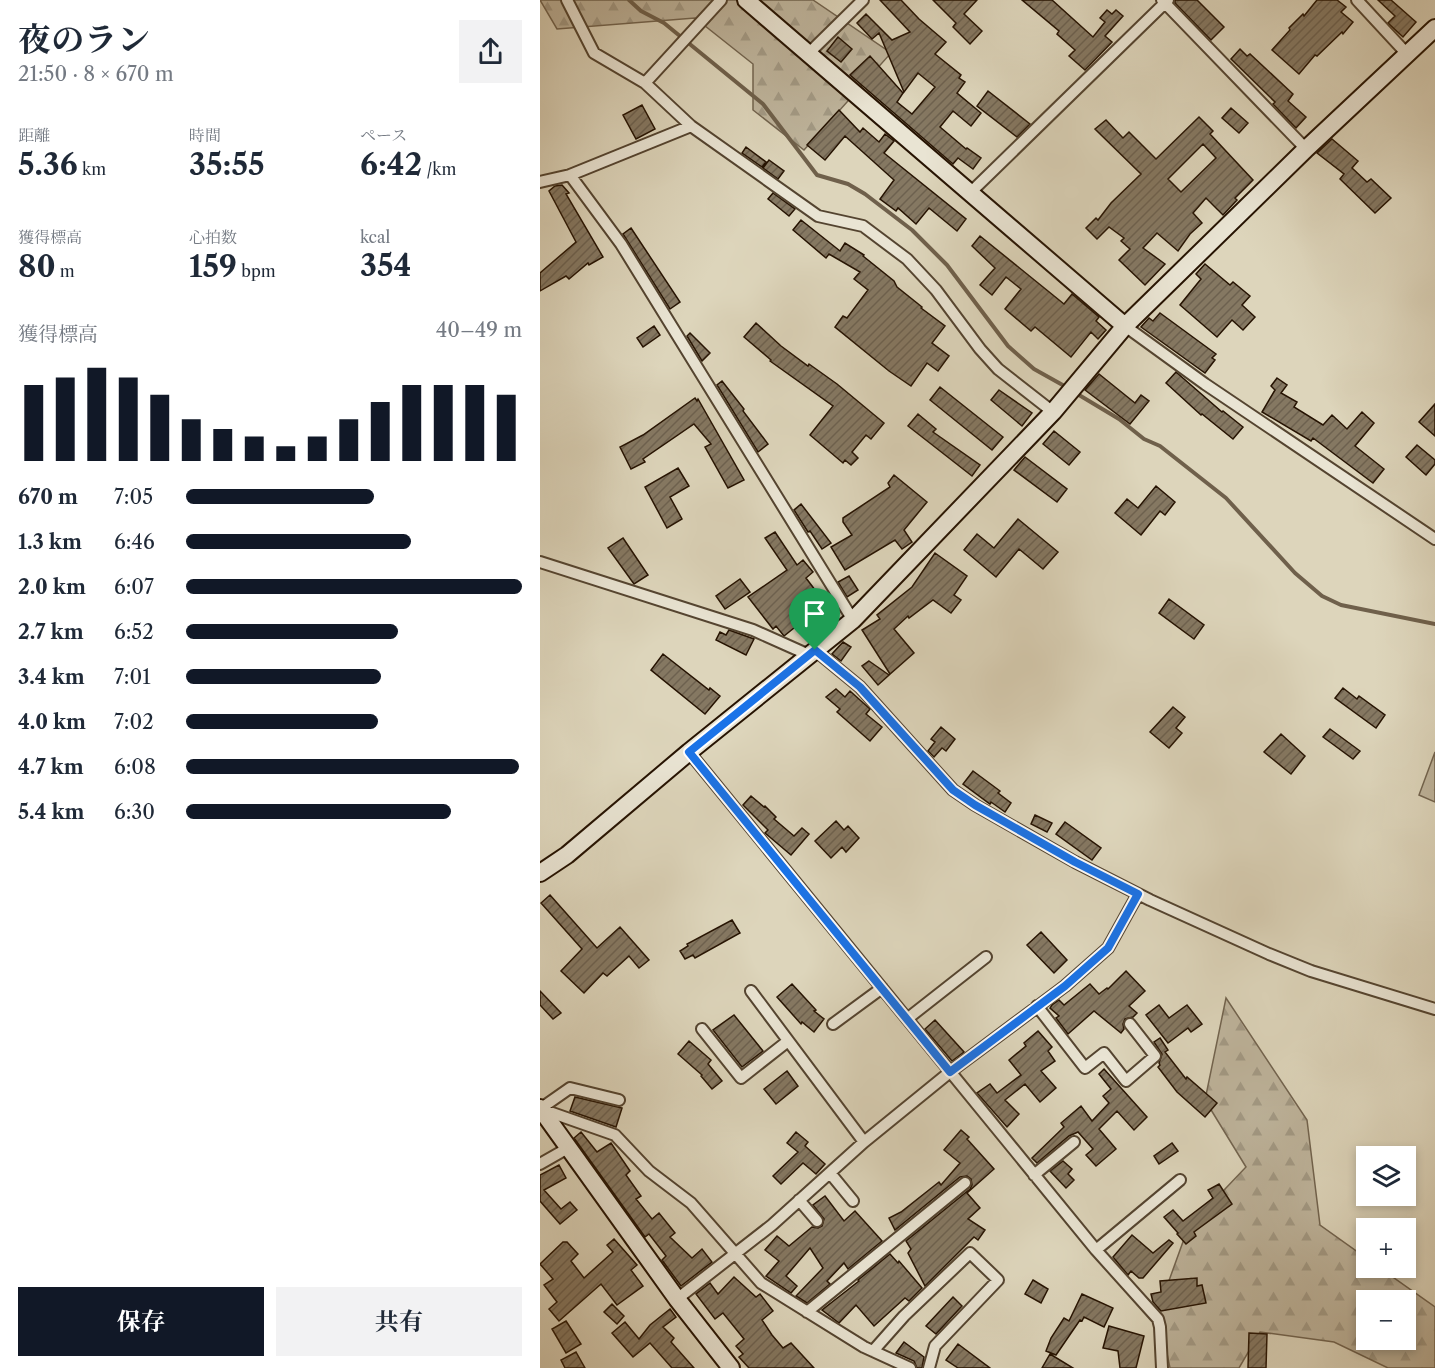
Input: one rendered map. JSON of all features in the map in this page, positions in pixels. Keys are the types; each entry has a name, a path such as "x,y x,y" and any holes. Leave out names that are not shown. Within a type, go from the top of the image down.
{"street":[{"path":"567,0 594,53 645,83 691,126 818,216 863,226 907,259 936,290 980,349 998,369 1053,412"},
{"path":"645,83 721,0"},
{"path":"746,0 1125,326 1205,384 1435,539"},
{"path":"808,54 863,0"},
{"path":"1357,0 1407,54"},
{"path":"971,192 1165,1 1306,149"},
{"path":"540,873 567,855 689,752 853,620 1053,412 1125,326 1306,149 1435,28"},
{"path":"540,182 570,175 691,126"},
{"path":"570,175 621,244 853,620"},
{"path":"540,562 753,630 812,652 860,687 953,790 975,805 1075,862 1138,894 1269,954 1311,971 1435,1009"},
{"path":"689,752 1095,1250 1158,1319 1162,1368"},
{"path":"677,1299 772,1225 864,1142 950,1072 1065,986 1108,948 1138,894"},
{"path":"907,1019 986,957"},
{"path":"833,1024 882,988"},
{"path":"751,991 864,1142"},
{"path":"1037,1006 1085,1068 1104,1053 1126,1081 1155,1056 1130,1024"},
{"path":"702,1029 741,1078 788,1041"},
{"path":"540,1109 570,1088 619,1100"},
{"path":"540,1109 677,1299 731,1368"},
{"path":"540,1109 615,1135 649,1171 691,1203 761,1283 873,1351 910,1368"},
{"path":"1034,1175 1074,1143"},
{"path":"540,1164 568,1148"},
{"path":"830,1173 853,1201"},
{"path":"1095,1250 1180,1180"},
{"path":"807,1312 965,1183"},
{"path":"799,1200 817,1221"},
{"path":"873,1351 904,1316 970,1253 998,1280 935,1346 929,1368"}],"green space":[{"path":"540,0 813,0 891,53 804,150 753,110 753,64 695,18 557,29"},
{"path":"1435,752 1435,802 1419,795"},
{"path":"1226,998 1307,1120 1320,1225 1356,1251 1356,1278 1394,1278 1411,1290 1356,1290 1356,1350 1416,1350 1416,1294 1435,1307 1435,1368 1388,1368 1334,1342 1260,1332 1239,1368 1170,1368 1158,1311 1188,1228 1246,1167 1205,1100"}],"building":[{"path":"880,0 901,0 946,42 935,54 961,75 959,78 965,82 957,93 981,113 971,126 953,111 940,127 966,149 981,158 973,169 958,158 953,164 850,75 870,56 903,93 897,102 912,114 935,87 918,73 904,92 879,33 872,39 857,23 866,14 892,40 910,32"},
{"path":"933,0 977,0 964,14 982,31 970,44 953,27 956,23"},
{"path":"1022,0 1052,0 1093,37 1105,22 1100,18 1107,10 1112,14 1116,10 1123,16 1105,36 1112,42 1085,70 1069,56 1075,50 1057,34 1059,31"},
{"path":"1175,0 1197,0 1224,27 1211,40 1175,3"},
{"path":"1317,0 1337,0 1346,7 1341,12 1353,22 1343,34 1342,32 1317,56 1315,55 1299,74 1272,50 1290,30 1289,28 1303,14 1304,16"},
{"path":"1378,0 1391,0 1416,22 1403,37 1388,23 1395,16"},
{"path":"838,37 852,49 841,62 827,51"},
{"path":"1240,49 1247,56 1250,54 1293,94 1288,101 1306,117 1296,128 1273,104 1275,102 1231,59"},
{"path":"988,91 1030,124 1017,137 977,106"},
{"path":"642,105 655,129 636,139 623,115"},
{"path":"1231,108 1248,123 1239,133 1222,118"},
{"path":"839,110 860,132 863,128 879,142 885,134 894,141 884,153 966,219 957,231 929,208 916,224 898,208 896,211 880,199 894,180 845,136 825,160 807,145"},
{"path":"1199,117 1213,131 1210,134 1253,180 1235,198 1237,200 1223,215 1206,198 1193,213 1202,223 1190,234 1178,251 1157,233 1143,248 1165,264 1145,285 1119,260 1130,249 1121,241 1124,238 1109,227 1097,239 1086,228 1096,218 1098,220 1111,203 1141,174 1095,129 1106,120 1123,138 1129,132 1156,159","holes":["1203,144 1216,158 1181,192 1168,179"]},
{"path":"1332,139 1358,161 1352,168 1367,182 1371,179 1391,198 1375,213 1340,179 1344,174 1317,153"},
{"path":"746,147 766,162 762,167 742,153"},
{"path":"769,160 784,171 778,179 763,168"},
{"path":"562,185 569,193 566,194 603,257 589,265 588,263 569,279 566,276 540,291 540,273 576,242 549,191 555,186"},
{"path":"773,193 795,209 789,216 768,199"},
{"path":"801,220 840,251 845,243 864,255 894,281 897,287 945,326 932,343 949,356 938,371 927,363 911,386 835,327 843,316 847,318 868,290 854,279 860,272 829,254 826,258 793,230"},
{"path":"631,228 680,302 670,309 623,234"},
{"path":"980,236 1064,304 1072,294 1099,317 1096,321 1106,330 1098,339 1091,332 1071,357 1035,327 1031,331 1005,309 1021,289 1006,277 992,295 980,285 995,268 972,246"},
{"path":"1205,264 1230,285 1233,282 1250,296 1242,305 1255,317 1243,330 1232,320 1217,337 1180,305 1201,279 1196,274"},
{"path":"1160,313 1216,354 1212,358 1215,360 1205,373 1141,327 1149,318 1153,321"},
{"path":"756,323 781,346 837,384 884,423 871,439 866,435 852,452 858,458 851,465 845,460 843,463 810,435 833,406 770,361 744,337"},
{"path":"654,326 660,335 643,347 637,338"},
{"path":"690,333 710,353 702,361 687,336"},
{"path":"1176,372 1243,427 1233,439 1201,415 1166,383"},
{"path":"1099,374 1135,403 1141,395 1149,401 1130,424 1085,390"},
{"path":"1277,378 1287,385 1281,393 1297,402 1294,407 1323,425 1332,415 1347,429 1362,412 1374,423 1355,446 1384,469 1373,483 1313,438 1311,441 1262,412 1275,390 1271,386"},
{"path":"722,381 768,444 758,452 717,385"},
{"path":"940,387 1003,437 992,450 930,400"},
{"path":"999,390 1032,413 1022,426 991,400"},
{"path":"695,398 697,401 698,399 744,480 728,488 705,447 711,444 694,424 643,459 645,462 631,469 620,447 643,435"},
{"path":"1435,404 1435,436 1419,422"},
{"path":"918,414 936,429 933,432 980,465 972,476 908,426"},
{"path":"1054,431 1080,452 1069,465 1043,444"},
{"path":"1417,445 1435,460 1435,464 1426,475 1406,457"},
{"path":"1025,457 1067,489 1057,502 1014,470"},
{"path":"678,468 689,486 670,497 682,519 667,528 645,487"},
{"path":"894,475 927,502 904,530 912,542 902,549 895,540 845,570 831,547 852,535 843,522 843,518 890,487 888,483"},
{"path":"1156,486 1175,502 1165,515 1160,511 1141,535 1115,513 1127,499 1138,508"},
{"path":"801,504 831,543 822,549 794,510"},
{"path":"1018,519 1058,552 1043,569 1019,549 996,577 964,550 977,534 994,548"},
{"path":"775,532 797,565 803,560 813,572 806,578 825,603 784,636 776,626 773,629 748,597 787,570 765,538"},
{"path":"623,538 648,575 634,584 608,548"},
{"path":"935,553 967,576 954,595 961,600 951,613 933,600 909,618 908,616 894,629 914,653 890,674 862,630 880,619 877,615 912,587"},
{"path":"849,576 858,590 847,597 838,582"},
{"path":"740,579 750,592 725,609 716,596"},
{"path":"1169,599 1204,625 1194,639 1159,613"},
{"path":"729,630 754,639 746,655 716,640 720,632 726,635"},
{"path":"843,642 851,647 841,661 832,654"},
{"path":"663,654 720,696 705,714 651,670"},
{"path":"869,661 889,675 878,685 862,666"},
{"path":"1343,688 1357,699 1359,696 1385,715 1376,728 1335,698"},
{"path":"836,689 845,697 850,691 870,709 866,714 882,727 870,741 837,712 840,709 826,697"},
{"path":"1173,707 1185,717 1176,728 1182,733 1169,748 1150,732"},
{"path":"941,727 955,739 946,751 942,748 934,757 928,751 935,742 931,739"},
{"path":"1330,729 1360,751 1353,759 1323,737"},
{"path":"1281,734 1305,756 1291,774 1264,752"},
{"path":"973,771 1000,791 998,793 1011,803 1005,812 963,784"},
{"path":"751,796 765,806 776,817 774,819 794,836 802,828 809,834 791,855 765,833 768,830 743,805"},
{"path":"1035,815 1052,823 1047,832 1031,824"},
{"path":"836,821 844,830 848,826 859,838 846,852 842,847 831,858 815,841"},
{"path":"1065,822 1101,848 1092,860 1056,834"},
{"path":"550,895 597,948 620,927 649,960 639,968 629,956 607,976 603,973 584,993 561,971 582,949 541,903"},
{"path":"732,920 740,933 695,958 693,955 685,959 680,951 688,946 687,944"},
{"path":"1041,932 1067,960 1054,973 1027,945"},
{"path":"1126,971 1145,991 1129,1006 1137,1013 1125,1019 1121,1033 1094,1011 1068,1034 1056,1018 1059,1016 1050,1008 1052,1005 1059,1000 1064,1005 1090,984 1099,994 1108,989"},
{"path":"792,984 816,1010 814,1011 824,1019 814,1032 802,1022 801,1024 777,997"},
{"path":"540,991 561,1013 553,1019 540,1005"},
{"path":"1159,1005 1169,1018 1187,1005 1202,1024 1191,1032 1188,1028 1168,1043 1146,1015"},
{"path":"734,1015 763,1051 742,1067 713,1030"},
{"path":"935,1020 964,1052 952,1061 925,1029"},
{"path":"1038,1031 1052,1047 1048,1051 1055,1061 1041,1071 1056,1088 1040,1102 1025,1084 1005,1100 1019,1114 1007,1127 977,1093 990,1084 997,1093 1021,1075 1009,1060 1026,1046 1024,1043"},
{"path":"1160,1038 1168,1050 1165,1052 1186,1079 1187,1077 1217,1103 1205,1117 1177,1092 1158,1067 1162,1054 1154,1042"},
{"path":"689,1041 711,1060 708,1064 722,1081 712,1089 702,1075 678,1054"},
{"path":"1104,1069 1147,1117 1134,1130 1117,1111 1099,1129 1116,1149 1096,1166 1086,1155 1093,1149 1078,1132 1069,1136 1037,1163 1032,1158 1064,1127 1061,1123 1081,1106 1092,1121 1109,1103 1103,1096 1111,1089 1099,1074"},
{"path":"787,1071 798,1086 776,1104 764,1089"},
{"path":"575,1097 622,1108 616,1127 570,1111"},
{"path":"961,1130 994,1169 967,1193 980,1208 968,1219 985,1230 978,1240 974,1237 925,1286 908,1253 911,1249 906,1241 970,1189 971,1179 967,1176 960,1177 895,1230 889,1218 901,1212 939,1182 941,1185 960,1163 944,1150"},
{"path":"581,1132 597,1152 611,1143 630,1171 626,1175 641,1196 636,1199 652,1219 659,1213 675,1233 670,1237 692,1258 702,1249 712,1262 681,1286 662,1260 666,1256 649,1234 645,1237 574,1138"},
{"path":"796,1132 808,1142 805,1146 825,1164 816,1174 803,1163 781,1184 773,1176 798,1152 787,1143"},
{"path":"1172,1143 1178,1151 1159,1164 1154,1156"},
{"path":"1063,1161 1072,1169 1068,1174 1074,1180 1066,1188 1050,1171"},
{"path":"559,1165 566,1178 544,1190 561,1209 570,1202 577,1210 560,1224 540,1201 540,1175"},
{"path":"1219,1184 1232,1204 1194,1232 1196,1236 1186,1244 1164,1217 1173,1210 1183,1221 1213,1198 1208,1190"},
{"path":"825,1196 844,1221 855,1211 882,1241 848,1269 844,1263 827,1281 830,1284 807,1303 796,1296 823,1268 810,1248 786,1276 797,1286 791,1293 766,1276 779,1261 765,1250 777,1236 789,1246 812,1227 822,1226 824,1219 813,1205"},
{"path":"1132,1235 1153,1253 1169,1240 1173,1243 1143,1278 1139,1278 1131,1271 1128,1275 1113,1257"},
{"path":"614,1239 637,1265 631,1270 643,1286 617,1305 601,1284 559,1321 549,1309 557,1302 544,1285 553,1279 540,1264 563,1242 567,1242 578,1254 571,1261 584,1278 613,1252 607,1245"},
{"path":"890,1254 922,1288 909,1301 905,1298 874,1326 856,1305 839,1323 822,1310 859,1281"},
{"path":"734,1277 756,1297 760,1294 773,1311 762,1320 783,1348 791,1343 814,1368 749,1368 739,1357 743,1354 736,1346 744,1339 723,1313 715,1319 696,1294 710,1283 718,1294"},
{"path":"1197,1278 1197,1286 1202,1285 1206,1303 1161,1311 1153,1302 1151,1294 1161,1292 1160,1281"},
{"path":"1033,1280 1048,1289 1041,1303 1025,1294"},
{"path":"1082,1294 1113,1308 1104,1327 1084,1317 1056,1355 1046,1351 1051,1338 1064,1318 1069,1321"},
{"path":"953,1297 962,1306 936,1334 926,1326"},
{"path":"612,1304 624,1316 617,1324 604,1312"},
{"path":"670,1309 676,1317 663,1327 674,1338 671,1342 694,1368 672,1368 650,1343 633,1357 612,1333 625,1322 639,1339 650,1325"},
{"path":"566,1321 581,1344 566,1353 552,1329"},
{"path":"1109,1326 1144,1336 1136,1368 1120,1368 1118,1351 1103,1348"},
{"path":"1249,1333 1267,1334 1266,1368 1248,1368"},
{"path":"904,1342 924,1357 922,1368 917,1368 914,1361 896,1353"},
{"path":"958,1344 990,1368 958,1368 946,1360"},
{"path":"576,1352 585,1368 565,1368 561,1360"},
{"path":"1050,1354 1073,1368 1042,1368"}],"waterway":[{"path":"629,0 641,11 664,23 763,104 817,175 848,184 865,194 912,230 947,265 1008,346 1034,369 1068,388"},
{"path":"1074,392 1119,419 1144,439 1160,446 1226,498 1295,573 1322,596 1341,605 1435,624"}],"route":[{"path":"815,650 860,687 953,790 1075,862 1138,894 1108,948 1065,986 950,1072 689,752 815,650"}]}
